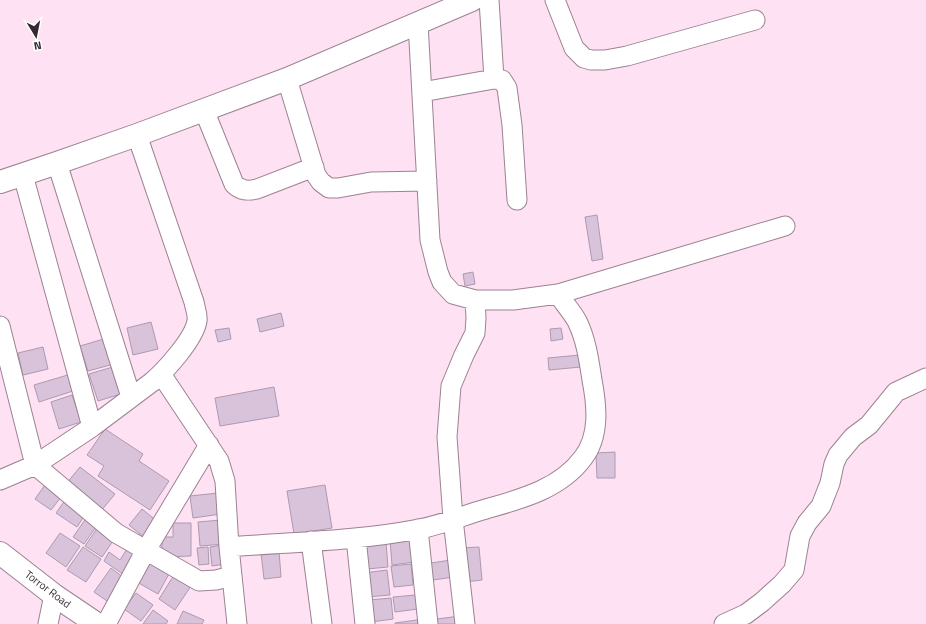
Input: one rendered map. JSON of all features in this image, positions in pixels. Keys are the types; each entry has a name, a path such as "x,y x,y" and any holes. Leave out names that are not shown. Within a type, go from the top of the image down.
{"street":[{"path":"0,182 137,135 287,79 472,0"},
{"path":"489,0 494,79"},
{"path":"555,0 574,48 584,58 591,60 605,60 627,56 755,20"},
{"path":"418,23 430,240 442,282 453,294 474,300 513,300 558,294 785,226"},
{"path":"287,79 316,175 321,182 329,188 338,188 371,182 426,181"},
{"path":"422,92 494,79 502,80 507,88 512,125 517,200"},
{"path":"204,110 234,184 239,189 248,191 257,189 314,167"},
{"path":"0,480 35,465 92,427 132,397 161,374 193,333 197,319 194,302 137,135"},
{"path":"56,163 132,397"},
{"path":"23,175 92,427"},
{"path":"229,547 356,538 418,529 531,495 556,484 571,472 584,458 594,435 597,421 594,388 586,348 577,321 558,294"},
{"path":"465,624 453,519 447,437 451,386 475,333 476,318 474,300"},
{"path":"0,329 35,465 116,533 199,581 216,580 232,576"},
{"path":"161,374 220,461 226,481 229,547 237,624"},
{"path":"724,624 746,614 762,602 782,584 794,570 800,536 807,523 821,506 830,483 834,464 838,455 853,437 869,425 896,392 926,378"},
{"path":"106,624 146,550 209,445"},
{"path":"418,529 428,624"},
{"path":"356,538 365,624"},
{"path":"311,541 322,624"},
{"name":"Torror Road","path":"0,553 54,595 97,624"},
{"path":"48,624 54,595"}],"building":[{"path":"597,215 603,259 592,261 585,217"},
{"path":"473,272 475,284 465,286 463,274"},
{"path":"281,313 284,326 260,332 257,319"},
{"path":"151,322 158,349 133,355 127,328"},
{"path":"229,328 231,339 218,342 215,330"},
{"path":"561,328 563,339 551,341 550,329"},
{"path":"107,338 114,364 88,371 80,346"},
{"path":"43,347 48,369 23,375 18,353"},
{"path":"580,355 581,367 549,370 548,358"},
{"path":"116,366 124,393 98,401 89,374"},
{"path":"71,374 76,390 39,402 34,385"},
{"path":"274,387 279,416 220,426 215,398"},
{"path":"72,395 81,422 59,429 51,402"},
{"path":"105,429 143,454 139,461 169,481 150,510 98,476 104,466 87,455"},
{"path":"615,452 615,478 597,478 596,453"},
{"path":"80,467 115,494 101,511 66,484"},
{"path":"45,485 61,497 51,510 35,499"},
{"path":"325,485 332,528 294,534 287,491"},
{"path":"218,493 221,514 193,518 190,496"},
{"path":"66,499 86,513 77,527 56,513"},
{"path":"142,509 158,522 145,538 129,525"},
{"path":"87,517 98,524 84,544 73,537"},
{"path":"222,520 224,544 200,546 198,522"},
{"path":"173,523 191,523 191,556 162,557 162,537 173,537"},
{"path":"98,527 115,538 102,557 85,546"},
{"path":"60,533 80,546 66,567 46,553"},
{"path":"411,538 414,562 392,565 390,540"},
{"path":"386,542 388,567 367,569 364,544"},
{"path":"223,545 226,564 212,566 210,547"},
{"path":"83,547 101,559 86,582 67,570"},
{"path":"208,547 209,564 199,565 197,548"},
{"path":"479,547 482,580 465,582 462,548"},
{"path":"127,549 137,556 124,575 104,561 109,552 120,560"},
{"path":"279,551 281,577 264,579 261,553"},
{"path":"149,560 170,572 158,594 137,582"},
{"path":"451,560 454,577 426,581 424,564"},
{"path":"411,564 413,585 394,587 391,566"},
{"path":"111,568 124,578 107,601 94,592"},
{"path":"387,570 390,595 367,597 364,573"},
{"path":"174,575 191,586 175,610 159,599"},
{"path":"136,593 153,605 141,621 124,609"},
{"path":"416,595 418,609 395,612 393,597"},
{"path":"391,598 393,619 371,622 369,600"},
{"path":"153,610 168,621 166,624 143,624"},
{"path":"183,611 204,620 202,624 177,624"},
{"path":"460,616 461,624 437,624 437,619"},
{"path":"417,620 418,624 395,624 395,623"}]}
